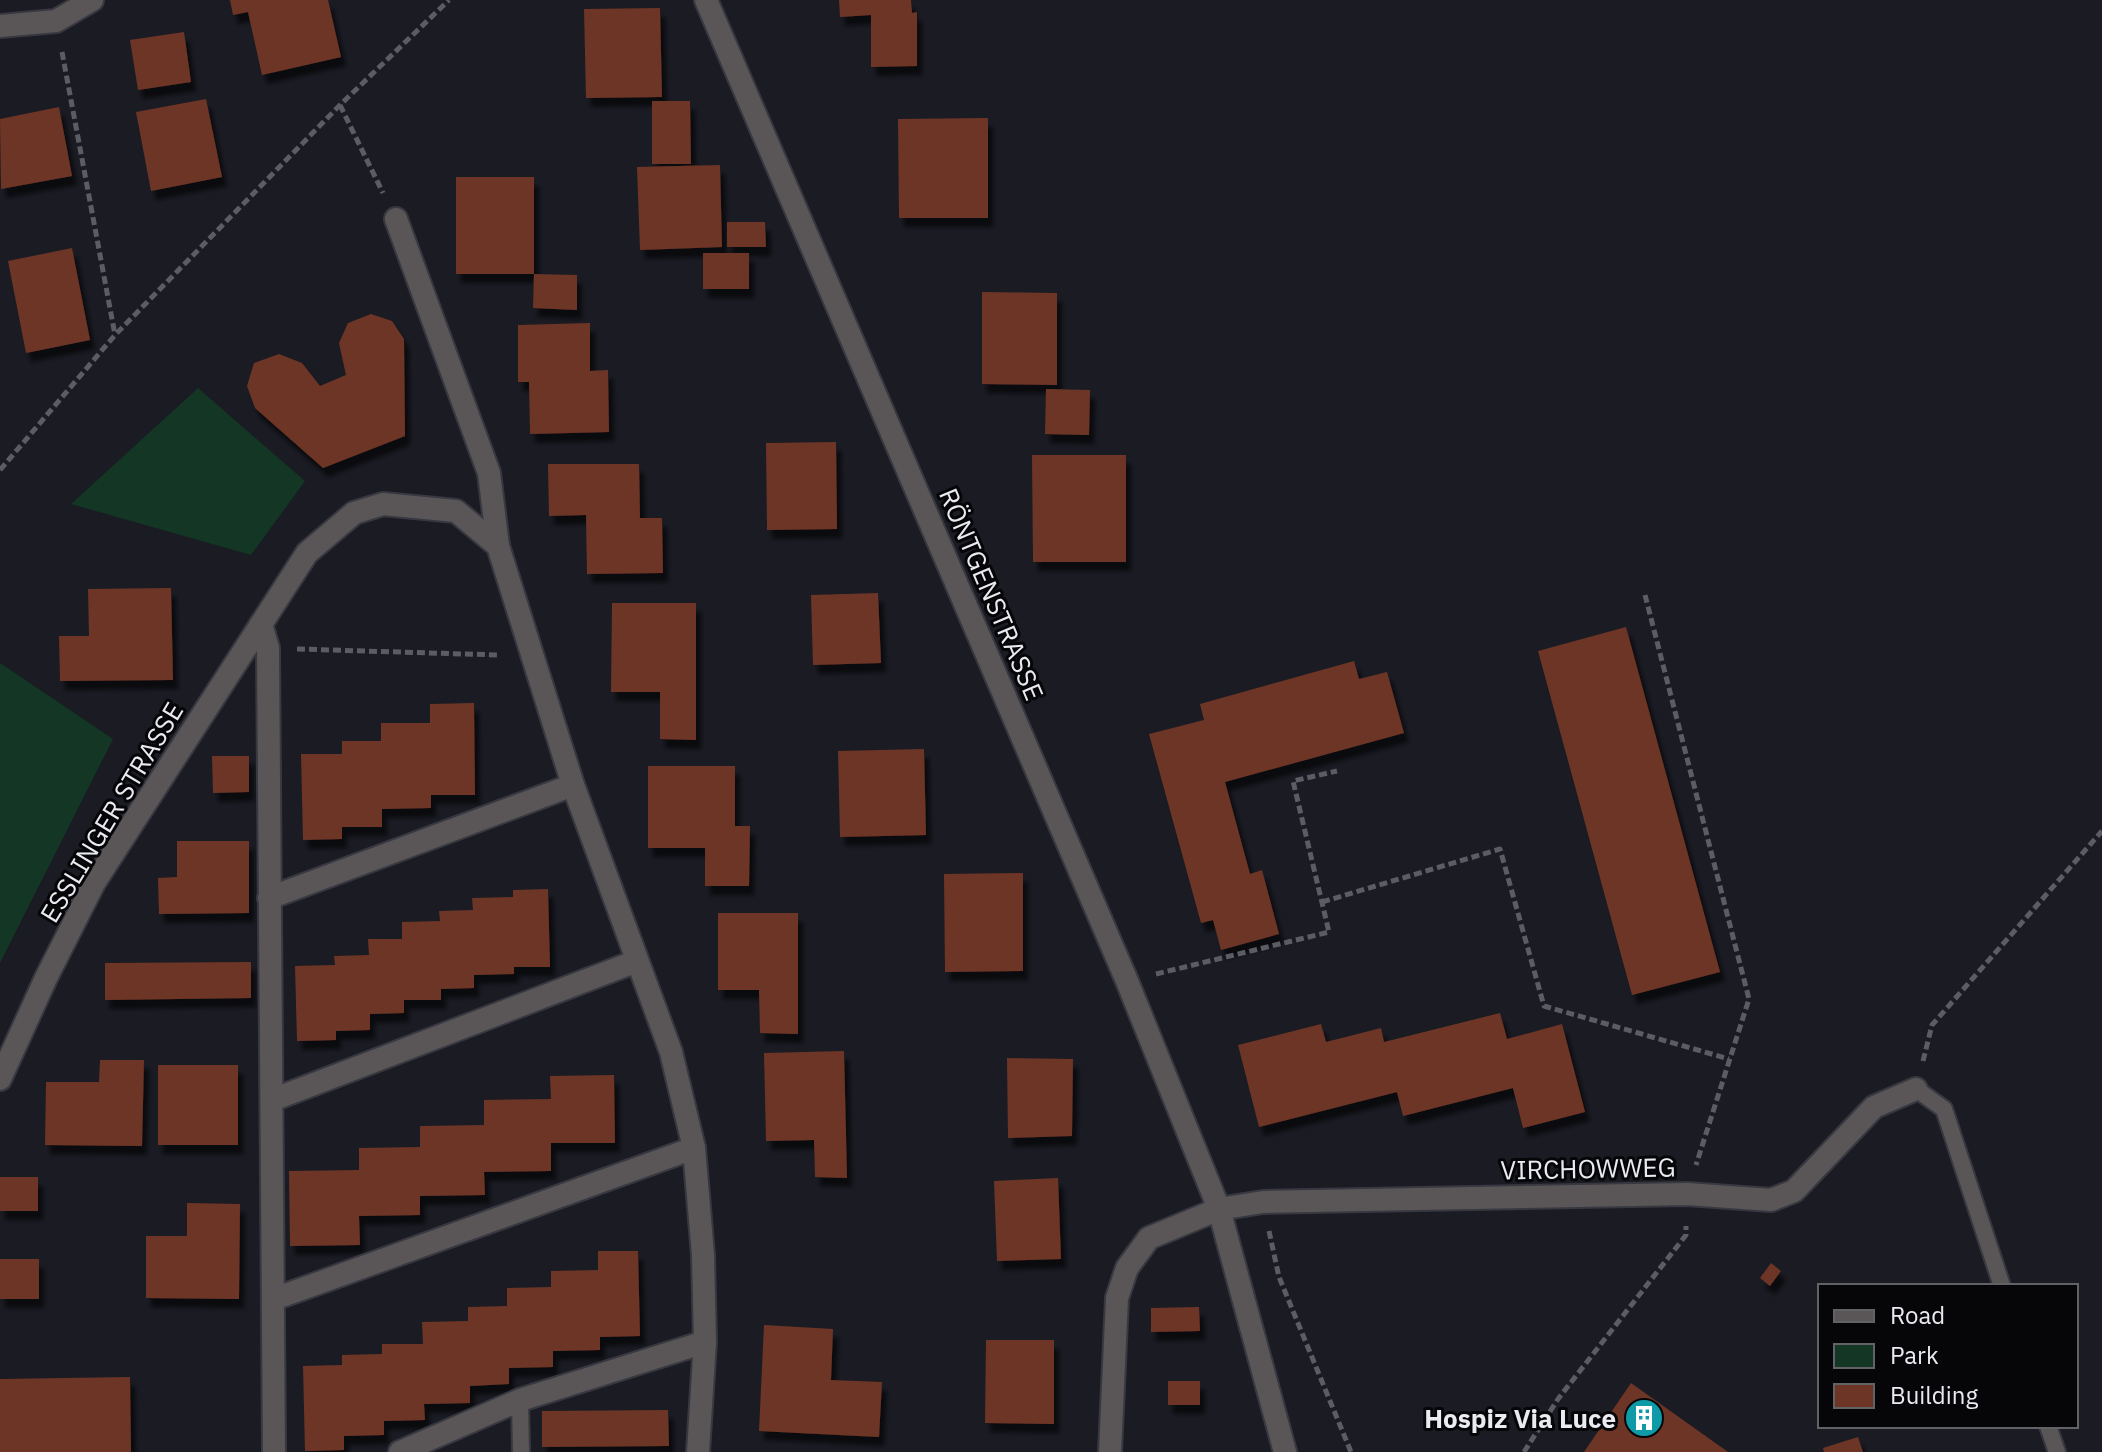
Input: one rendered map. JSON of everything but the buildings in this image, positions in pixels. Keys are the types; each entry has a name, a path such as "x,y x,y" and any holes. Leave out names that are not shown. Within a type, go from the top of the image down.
{"street":[{"path":"0,26 56,21 92,0"},
{"name":"RÖNTGENSTRASSE","path":"708,1 1127,981 1219,1209 1285,1452"},
{"path":"396,219 489,473 498,546 573,785 671,1052 694,1148 703,1255 705,1342 698,1452"},
{"name":"ESSLINGER STRASSE","path":"0,1079 94,883 307,553 354,513 383,504 456,511 498,546"},
{"path":"261,624 268,648 274,1452"},
{"path":"269,898 573,785"},
{"path":"272,1100 637,961"},
{"name":"VIRCHOWWEG","path":"1219,1209 1263,1202 1687,1194 1771,1200 1794,1191 1874,1107 1916,1089"},
{"path":"274,1299 694,1148"},
{"path":"1110,1452 1117,1298 1127,1268 1149,1238 1219,1209"},
{"path":"400,1452 520,1400 705,1342"}],"lane":[{"path":"1916,1089 1944,1109 2001,1284"},
{"path":"520,1400 521,1452"},
{"path":"2049,1428 2057,1452"}],"path":[{"path":"0,470 115,335 340,105 449,0"},
{"path":"56,21 115,335"},
{"path":"340,105 396,219"},
{"path":"1524,1452 1558,1399 1686,1235 1687,1194 1749,999 1645,595"},
{"path":"268,648 531,656"},
{"path":"1127,981 1329,932 1293,781 1337,771"},
{"path":"1916,1089 1932,1025 2102,831"},
{"path":"1322,902 1500,849 1544,1006 1729,1059"},
{"path":"1263,1202 1279,1277 1351,1452"}],"green space":[{"path":"198,388 305,481 251,555 71,504"},
{"path":"0,663 113,739 0,963"}],"place":[{"name":"Hospiz Via Luce","path":"1644,1418"}]}
